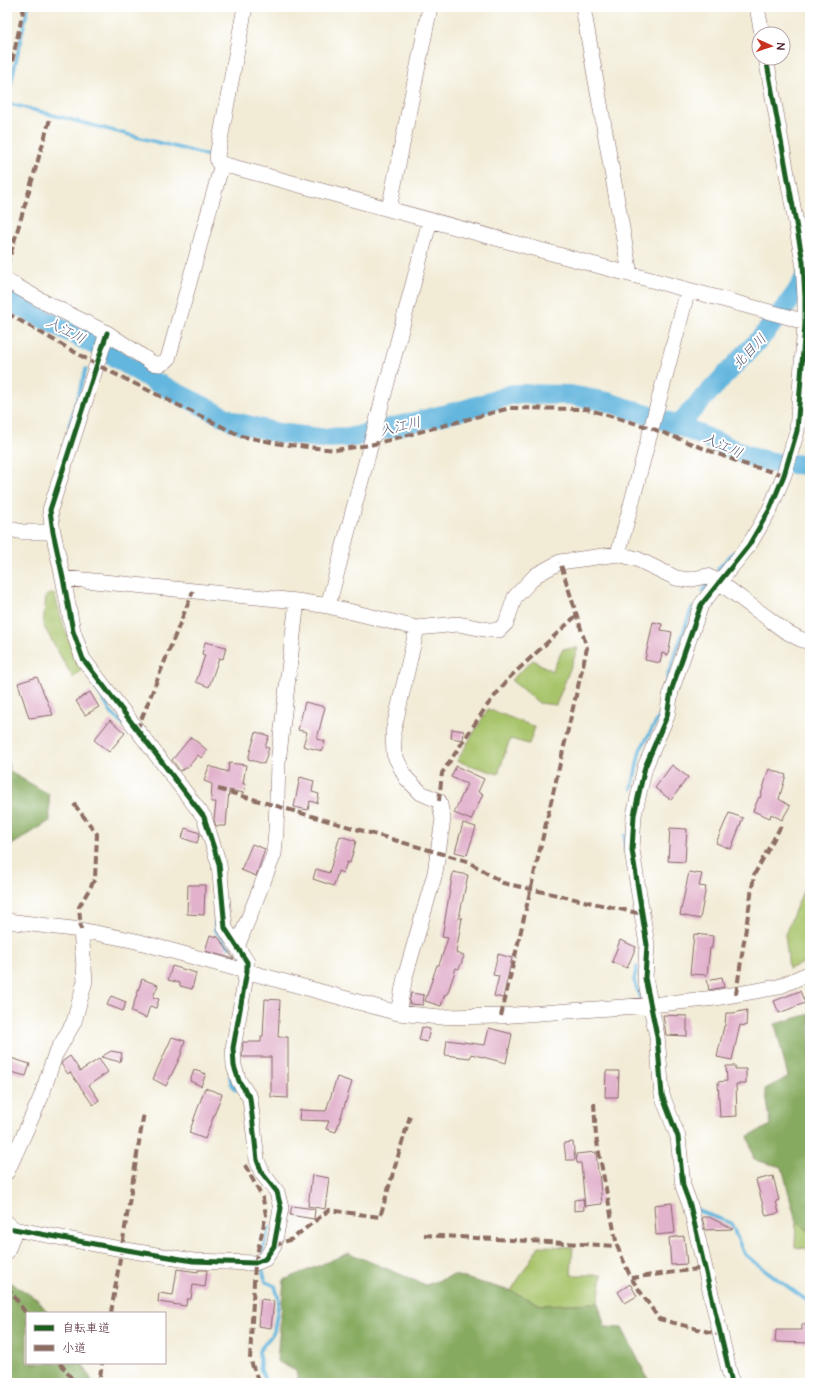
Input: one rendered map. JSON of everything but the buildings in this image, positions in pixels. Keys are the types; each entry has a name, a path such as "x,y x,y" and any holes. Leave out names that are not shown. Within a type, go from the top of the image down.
{"street":[{"path":"244,7 217,156 218,162 802,322"},
{"path":"389,209 430,7"},
{"path":"583,7 630,274"},
{"path":"757,7 761,26"},
{"path":"732,1383 690,1205 683,1186 678,1138 662,1095 657,1036 644,978 647,945 632,850 634,816 645,767 667,716 671,691 701,605 749,545 770,509 784,475 797,432 802,322 805,297 803,262 767,66"},
{"path":"7,281 152,363 158,365 164,363 168,359 222,164"},
{"path":"328,606 430,220"},
{"path":"618,554 688,290"},
{"path":"10,1226 121,1249 193,1261 260,1261 274,1246 281,1208 277,1192 262,1172 257,1160 250,1098 239,1081 234,1066 233,1048 247,971 247,962 225,928 219,864 204,817 83,659 73,631 63,578 47,532 50,510 106,336"},
{"path":"7,528 22,532 47,532"},
{"path":"63,578 298,601 328,606 417,628 458,624 489,630 499,630 506,623 515,597 536,575 560,562 618,554 637,559 676,578 688,580 707,576 719,582 785,631 800,639 810,642"},
{"path":"237,947 274,854 278,763 298,601"},
{"path":"398,1012 405,978 436,873 443,819 439,802 421,792 406,778 394,754 393,732 417,628"},
{"path":"7,921 81,930 136,941 398,1012 440,1017 501,1016 651,1005 715,998 778,987 810,973"},
{"path":"7,1172 41,1097 55,1055 74,1022 85,981 81,930"},
{"path":"7,1252 13,1235 10,1226"}],"green space":[{"path":"54,593 64,626 81,670 73,678 43,625 46,596"},
{"path":"578,648 556,705 539,703 511,680 533,660 552,671 563,649"},
{"path":"488,709 535,727 529,744 510,739 498,774 457,761"},
{"path":"7,760 10,772 49,794 50,821 7,848"},
{"path":"809,877 810,960 789,969 785,934"},
{"path":"810,1014 810,1232 796,1221 782,1167 754,1160 748,1136 771,1125 765,1089 788,1077 775,1024"},
{"path":"796,1221 810,1232 810,1249 795,1247"},
{"path":"539,1246 573,1247 571,1275 602,1275 598,1303 541,1305 511,1291"},
{"path":"349,1253 426,1285 454,1275 511,1291 541,1305 598,1303 605,1327 622,1328 648,1379 655,1383 298,1383 296,1371 277,1361 284,1280"},
{"path":"7,1280 38,1300 47,1312 26,1312 26,1364 83,1364 93,1383 7,1383"}],"waterway":[{"path":"7,101 28,7"},
{"path":"7,103 210,156"},
{"name":"北目川","path":"678,425 766,332 796,293 810,269"},
{"name":"入江川","path":"7,300 93,344 157,383 235,422 278,433 320,438 353,437 467,409 513,394 570,395 608,402 678,425 751,457 774,463 810,465"},
{"path":"69,426 86,369"},
{"path":"718,569 734,552"},
{"path":"703,591 707,585"},
{"path":"667,682 668,674 692,608"},
{"path":"95,686 112,714 126,726"},
{"path":"632,789 640,750 659,717"},
{"path":"625,835 625,851"},
{"path":"215,897 215,930 229,947"},
{"path":"637,967 634,980 640,998"},
{"path":"230,1076 231,1083 236,1090"},
{"path":"696,1210 731,1223 744,1254 810,1303"},
{"path":"262,1252 270,1228"},
{"path":"262,1264 266,1282 275,1286 279,1300 274,1332 259,1351 260,1367 266,1383"}],"marked path":[{"path":"7,85 24,7"},
{"path":"7,266 50,119"},
{"path":"7,313 97,365 241,436 281,444 335,450 370,445 510,408 587,409 651,428 744,464 784,475"},
{"path":"501,1016 587,648 560,562"},
{"path":"137,730 193,591"},
{"path":"439,801 442,773 486,707 509,678 577,615"},
{"path":"218,789 467,861 503,883 642,914"},
{"path":"74,804 97,834 95,879 79,907 81,930"},
{"path":"736,994 754,875 781,826"},
{"path":"594,1103 596,1137 617,1246 631,1278 659,1319 721,1335"},
{"path":"111,1312 144,1112"},
{"path":"274,1246 292,1239 329,1210 380,1217 410,1116"},
{"path":"245,1165 263,1199 266,1215 255,1263 250,1359 259,1383"},
{"path":"424,1235 617,1246"},
{"path":"631,1278 705,1268"},
{"path":"7,1286 26,1314"},
{"path":"61,1364 75,1383"},
{"path":"100,1377 102,1364"}],"cycle path":[{"path":"732,1383 690,1205 683,1186 678,1137 662,1095 657,1036 645,978 647,945 632,850 634,815 645,767 667,716 671,691 701,605 749,545 770,509 784,475 797,431 805,324 803,262 767,66"},
{"path":"14,1229 193,1261 255,1263 265,1259 274,1246 281,1208 277,1192 262,1173 257,1160 250,1098 239,1081 234,1066 233,1048 247,971 247,962 225,928 219,864 204,817 83,659 73,631 53,532 50,510 107,333"}]}
